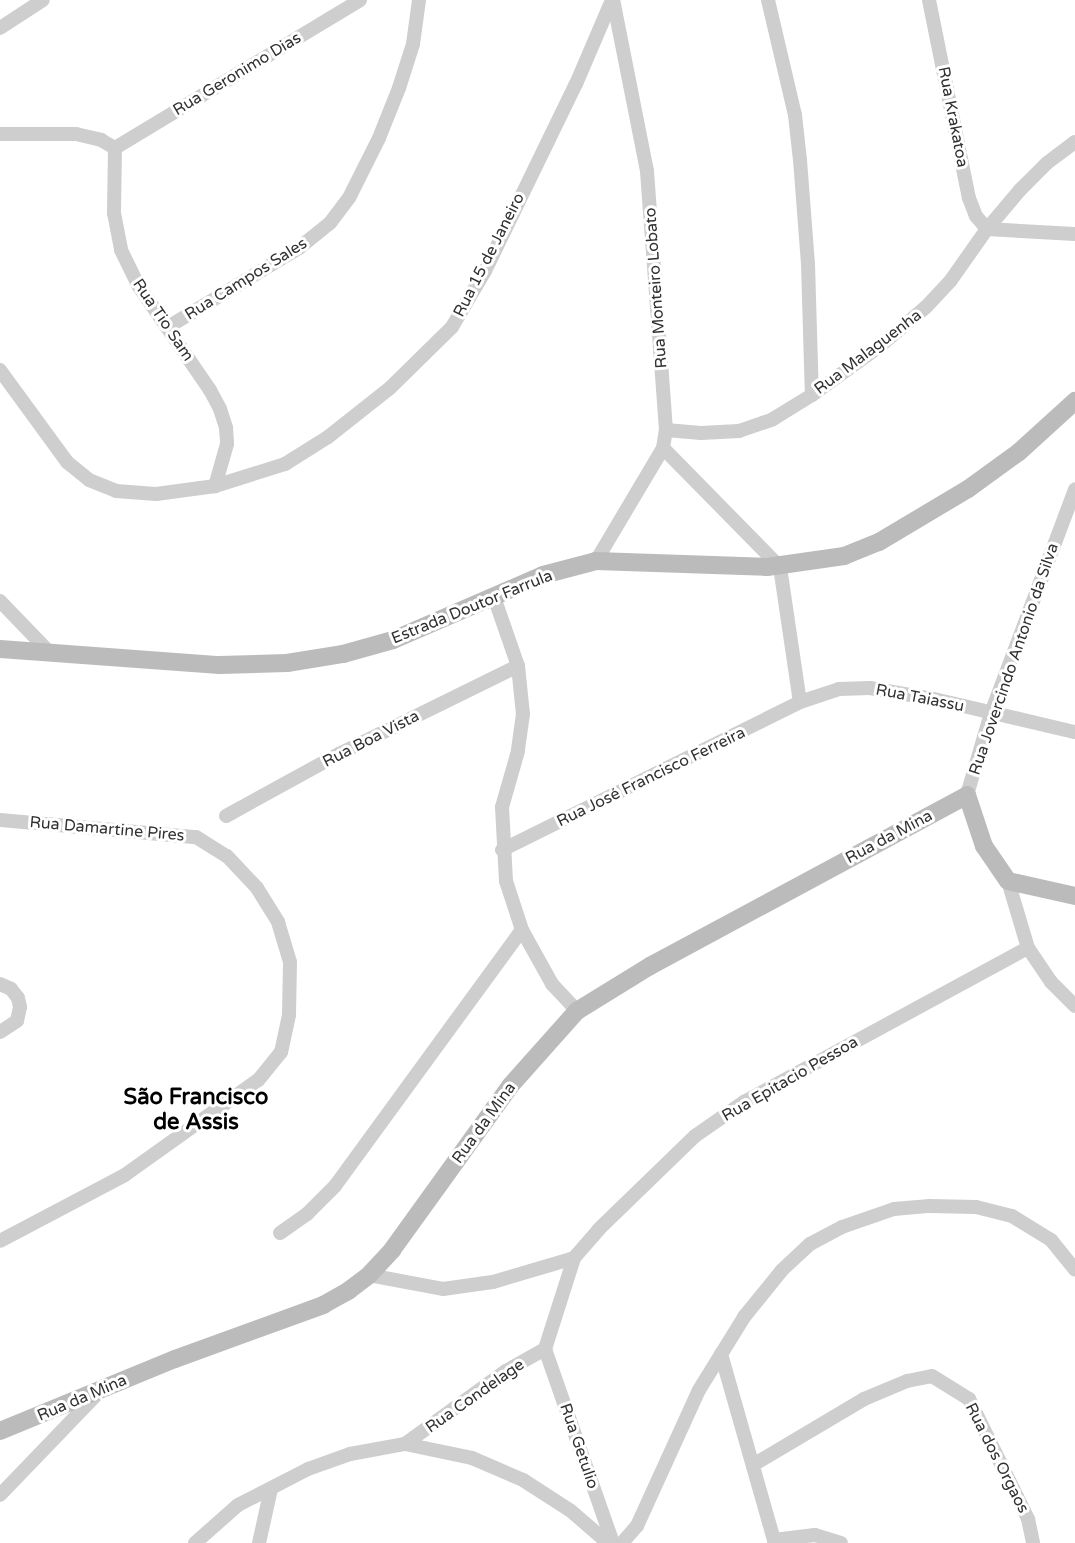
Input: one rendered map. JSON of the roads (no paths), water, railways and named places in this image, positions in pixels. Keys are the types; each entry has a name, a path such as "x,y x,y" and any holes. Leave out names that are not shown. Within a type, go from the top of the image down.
{"street":[{"path":"0,28 43,0"},
{"name":"Rua Geronimo Dias","path":"115,148 360,0"},
{"name":"Rua Campos Sales","path":"168,327 299,248 330,223 349,198 379,138 399,88 413,44 419,0"},
{"name":"Rua Monteiro Lobato","path":"596,561 663,448 666,430 647,171 612,0"},
{"name":"Rua 15 de Janeiro","path":"0,370 67,462 89,480 117,491 156,494 215,486 285,464 328,437 390,388 452,327 485,271 576,84 612,0"},
{"path":"768,0 795,115 808,264 812,395"},
{"name":"Rua Krakatoa","path":"929,0 969,198 976,216 987,229"},
{"path":"0,134 76,134 101,140 115,148"},
{"name":"Rua Malaguenha","path":"666,430 701,433 739,430 773,418 812,395 880,346 926,307 951,280 987,229 1047,163 1075,142"},
{"name":"Rua Tio Sam","path":"115,148 114,213 121,250 138,285 168,327 220,409 227,444 215,486"},
{"path":"987,229 1075,234"},
{"name":"Estrada Doutor Farrula","path":"0,649 219,665 287,663 343,654 393,640 543,575 596,561 780,567 844,556 879,542 968,489 1072,409"},
{"path":"663,448 780,567 800,702"},
{"name":"Rua Jovercindo Antonio da Silva","path":"967,795 991,713 1075,489"},
{"path":"494,597 518,666 523,714 518,751 502,807 502,850 506,881 522,930 552,984 577,1011"},
{"path":"0,601 50,653"},
{"name":"Rua Boa Vista","path":"226,816 339,754 518,666"},
{"name":"Rua Taiassu","path":"800,702 839,689 870,688 934,699 1075,732"},
{"name":"Rua José Francisco Ferreira","path":"502,850 800,702"},
{"path":"967,795 984,846 1008,881 1028,948 1051,982 1075,1006"},
{"name":"Rua da Mina","path":"0,1431 104,1388 323,1305 348,1291 369,1275 392,1250 511,1085 577,1011 650,966 967,795"},
{"name":"Rua Damartine Pires","path":"0,820 196,837 227,856 257,888 278,922 290,962 289,1015 281,1052 258,1080 125,1175 0,1241"},
{"path":"1008,881 1075,896"},
{"path":"280,1233 307,1214 335,1186 522,930"},
{"name":"Rua Epitacio Pessoa","path":"545,1349 574,1258 599,1229 695,1136 744,1102 1028,948"},
{"path":"0,984 11,989 21,1007 17,1021 0,1032"},
{"path":"621,1543 637,1526 654,1494 680,1428 721,1354 751,1307 782,1270 810,1244 842,1227 894,1209 930,1206 976,1207 1012,1216 1051,1240 1075,1270"},
{"path":"369,1275 443,1290 493,1282 574,1258"},
{"name":"Rua Condelage","path":"405,1444 506,1371 545,1349"},
{"name":"Rua Getulio","path":"545,1349 613,1543"},
{"path":"721,1354 774,1541 815,1535 841,1543"},
{"name":"Rua dos Orgaos","path":"753,1465 864,1399 907,1381 932,1376 969,1399 1028,1519 1033,1543"},
{"path":"0,1495 104,1388"},
{"path":"0,1420 22,1423"},
{"name":"Rua Condelage","path":"195,1543 238,1505 308,1469 350,1454 405,1444 472,1458 522,1480 571,1511 608,1543"},
{"path":"259,1543 271,1489"}],"district":[{"name":"São Francisco de Assis","path":"196,1110"}]}
